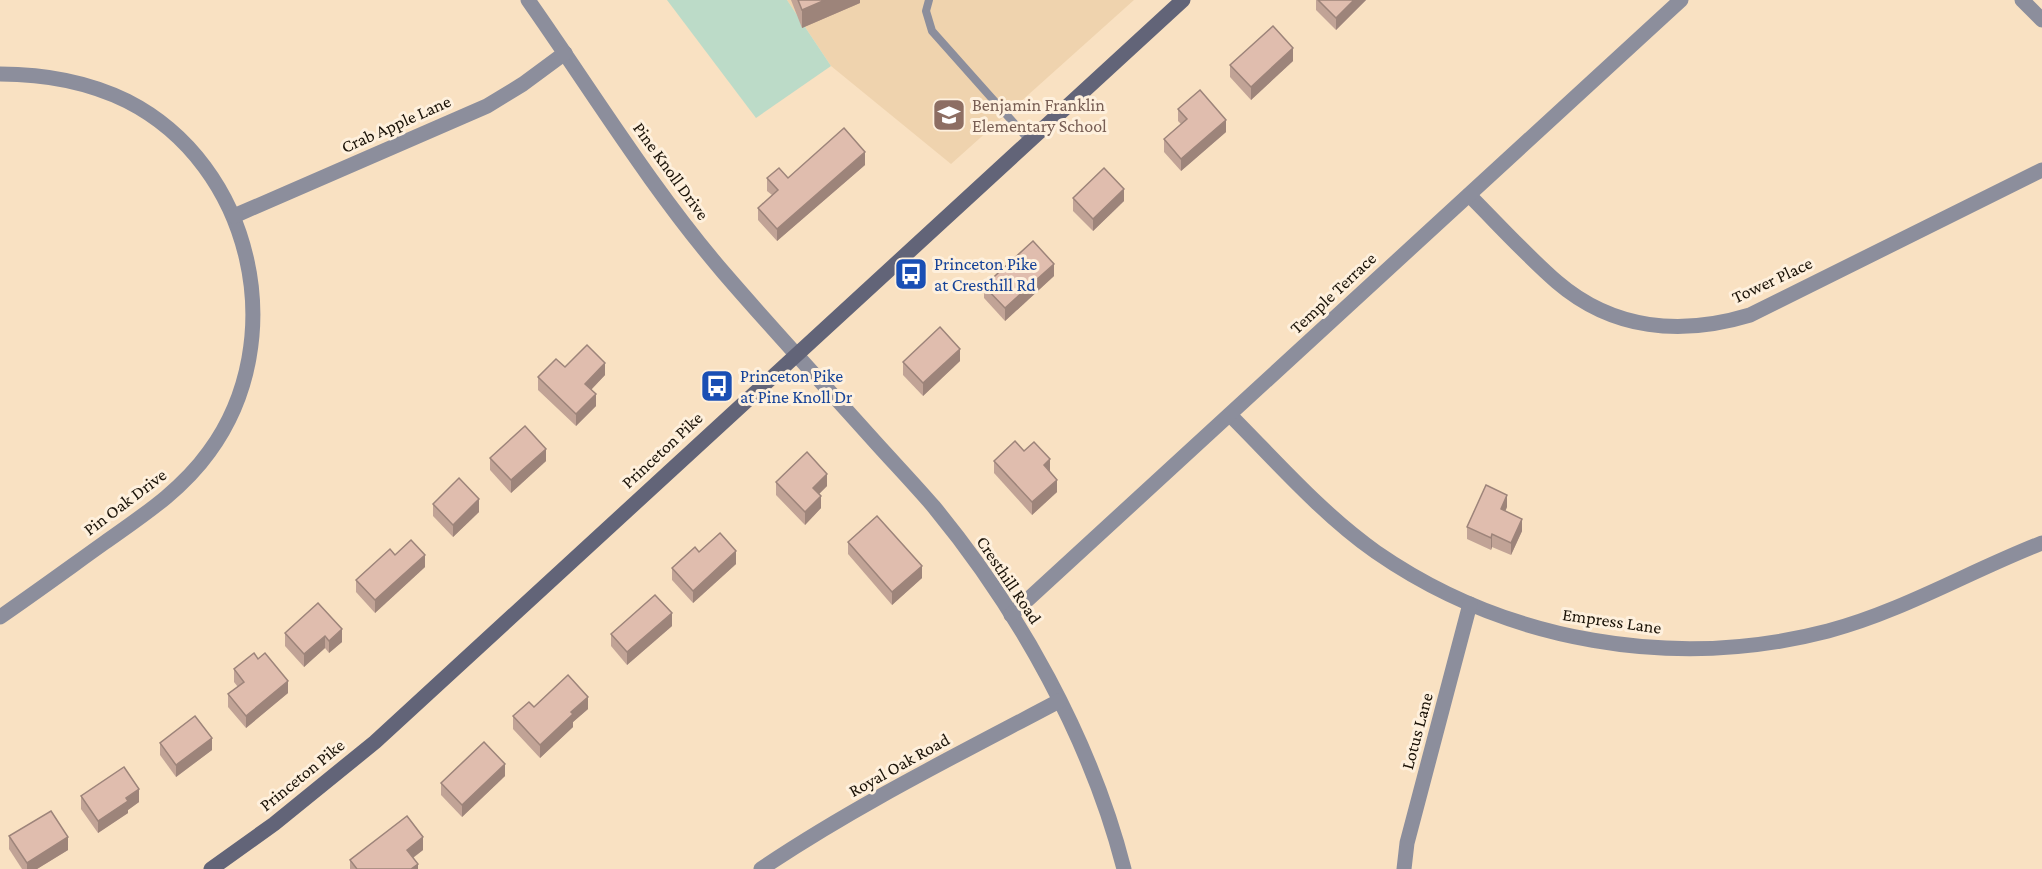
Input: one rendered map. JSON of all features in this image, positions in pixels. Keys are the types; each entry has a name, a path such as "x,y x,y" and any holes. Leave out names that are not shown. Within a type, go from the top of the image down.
{"main road":[{"name":"Princeton Pike","path":"211,869 274,824 375,742 1183,0"}],"street":[{"name":"Pine Knoll Drive","path":"528,0 678,216 723,272 795,354"},
{"name":"Temple Terrace","path":"1011,615 1681,0"},
{"path":"2022,0 2042,20"},
{"name":"Crab Apple Lane","path":"234,216 487,106 523,84 565,53"},
{"name":"Pin Oak Drive","path":"0,74 33,74 66,79 100,89 128,102 157,120 185,144 207,170 234,216 245,248 253,285 254,319 251,352 242,389 227,423 210,452 189,477 164,500 0,617"},
{"name":"Tower Place","path":"1469,195 1557,282 1581,300 1611,314 1639,323 1665,327 1692,327 1721,323 1750,315 2042,170"},
{"name":"Cresthill Road","path":"795,354 934,507 978,564 1011,615 1059,701 1082,750 1124,869"},
{"name":"Empress Lane","path":"1230,415 1331,516 1376,551 1424,582 1470,604 1520,623 1565,636 1621,646 1678,650 1725,648 1782,641 1828,631 1874,617 2042,543"},
{"name":"Lotus Lane","path":"1404,869 1407,843 1470,604"},
{"name":"Royal Oak Road","path":"762,869 884,794 1059,701"}],"lane":[{"path":"929,0 926,11 932,31 1029,140"}],"shaded area":[{"name":"Benjamin Franklin Elementary School","path":"787,0 1134,0 951,164 831,66"}],"green space":[{"path":"667,0 787,0 831,66 756,118"}],"building":[{"path":"798,0 825,0 802,10"},
{"path":"1318,0 1354,0 1336,18"},
{"path":"1273,26 1293,48 1251,87 1230,65"},
{"path":"1200,90 1226,120 1181,159 1164,139 1187,119 1178,109"},
{"path":"844,128 865,152 777,229 758,208 778,190 767,178 779,168 788,178"},
{"path":"1104,168 1124,189 1093,219 1073,198"},
{"path":"1033,241 1054,264 1005,308 984,286"},
{"path":"940,327 960,349 923,383 903,362"},
{"path":"587,345 605,363 585,384 596,394 576,414 538,377 556,359 565,367"},
{"path":"525,426 546,449 511,480 490,458"},
{"path":"1015,441 1024,451 1034,442 1050,459 1044,465 1057,480 1032,502 994,461"},
{"path":"807,452 827,474 813,488 821,496 805,512 776,482"},
{"path":"459,478 479,499 453,525 433,504"},
{"path":"1486,485 1507,495 1501,509 1522,519 1511,543 1492,534 1491,538 1467,527"},
{"path":"877,516 922,566 892,592 848,542"},
{"path":"720,533 736,551 693,591 672,568 695,547 699,552"},
{"path":"411,540 425,555 375,600 356,580 390,549 395,555"},
{"path":"655,595 672,613 627,652 611,634"},
{"path":"318,603 342,629 329,641 325,636 304,654 285,633"},
{"path":"254,653 258,659 265,653 288,681 246,716 228,694 244,682 234,669"},
{"path":"568,675 588,697 540,745 513,716 529,702 534,707"},
{"path":"195,716 212,738 176,765 160,743"},
{"path":"484,742 505,764 462,805 441,783"},
{"path":"124,767 139,789 126,798 128,801 98,821 81,796"},
{"path":"51,811 68,837 27,863 9,836"},
{"path":"407,816 423,837 407,850 418,864 411,869 357,869 350,860"}],"place":[{"name":"Benjamin Franklin Elementary School","path":"949,115"},
{"name":"Princeton Pike at Cresthill Rd","path":"911,274"},
{"name":"Princeton Pike at Pine Knoll Dr","path":"717,386"}]}
